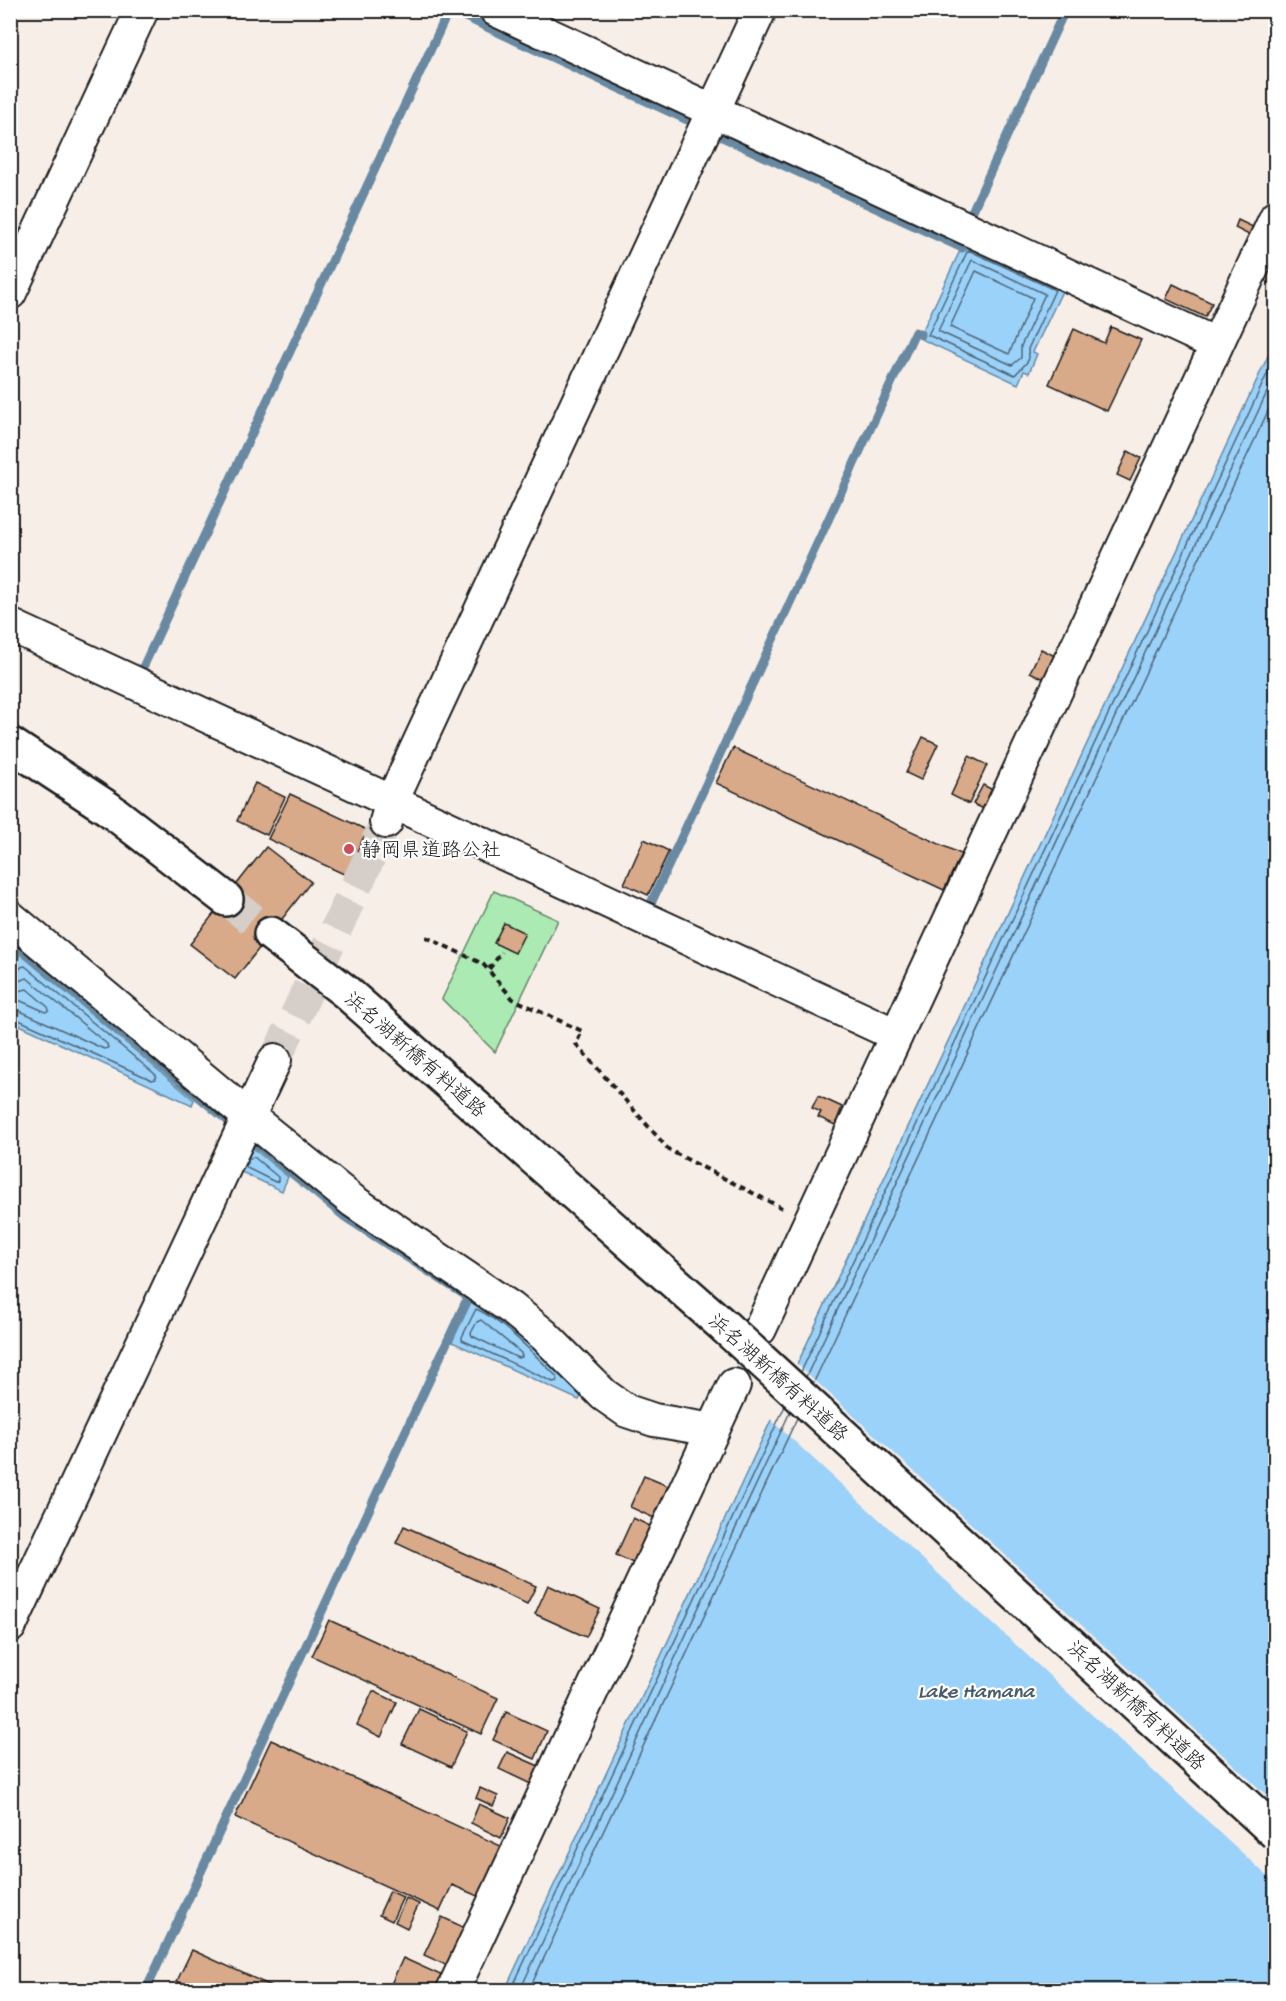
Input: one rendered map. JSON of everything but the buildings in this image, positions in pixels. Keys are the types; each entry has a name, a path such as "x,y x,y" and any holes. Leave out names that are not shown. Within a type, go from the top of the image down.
{"main road":[{"path":"10,744 109,809 226,899"},
{"name":"浜名湖新橋有料道路","path":"271,934 346,992 725,1327 1275,1833"}],"street":[{"path":"10,292 142,10"},
{"path":"496,10 1216,344"},
{"path":"389,812 760,10"},
{"path":"760,1329 1275,217"},
{"path":"10,625 389,812 896,1035"},
{"path":"10,917 353,1201 511,1308 544,1335 604,1395 627,1411 654,1420 713,1430"},
{"path":"10,1626 275,1060"},
{"path":"453,1990 734,1385"}],"path":[{"path":"426,937 477,960 489,969 501,987 513,999 582,1031 576,1044 669,1150 809,1222"},
{"path":"489,969 502,952"}],"green space":[{"path":"494,891 558,920 495,1052 442,999"}],"water":[{"path":"965,240 1064,287 1033,352 1037,354 1029,373 1024,371 1018,384 919,338"},
{"name":"Lake Hamana","path":"1275,341 1275,1990 505,1990"},
{"path":"20,954 194,1100 192,1105 11,1021 11,976"},
{"path":"249,1145 288,1177 282,1191 237,1170"},
{"path":"473,1298 534,1345 582,1394 579,1400 452,1342"}],"pier":[{"path":"795,1362 1275,1803 1275,1883 769,1418"}],"waterway":[{"path":"144,665 449,10"},
{"path":"450,10 687,120"},
{"path":"970,216 1065,10"},
{"path":"722,137 962,248"},
{"path":"652,901 915,332 921,335"},
{"path":"10,940 228,1121"},
{"path":"146,1990 468,1297 345,1217 255,1143"}],"tunnel":[{"path":"275,1060 386,822"},
{"path":"226,899 271,934"}],"place":[{"name":"静岡県道路公社","path":"349,849"}]}
